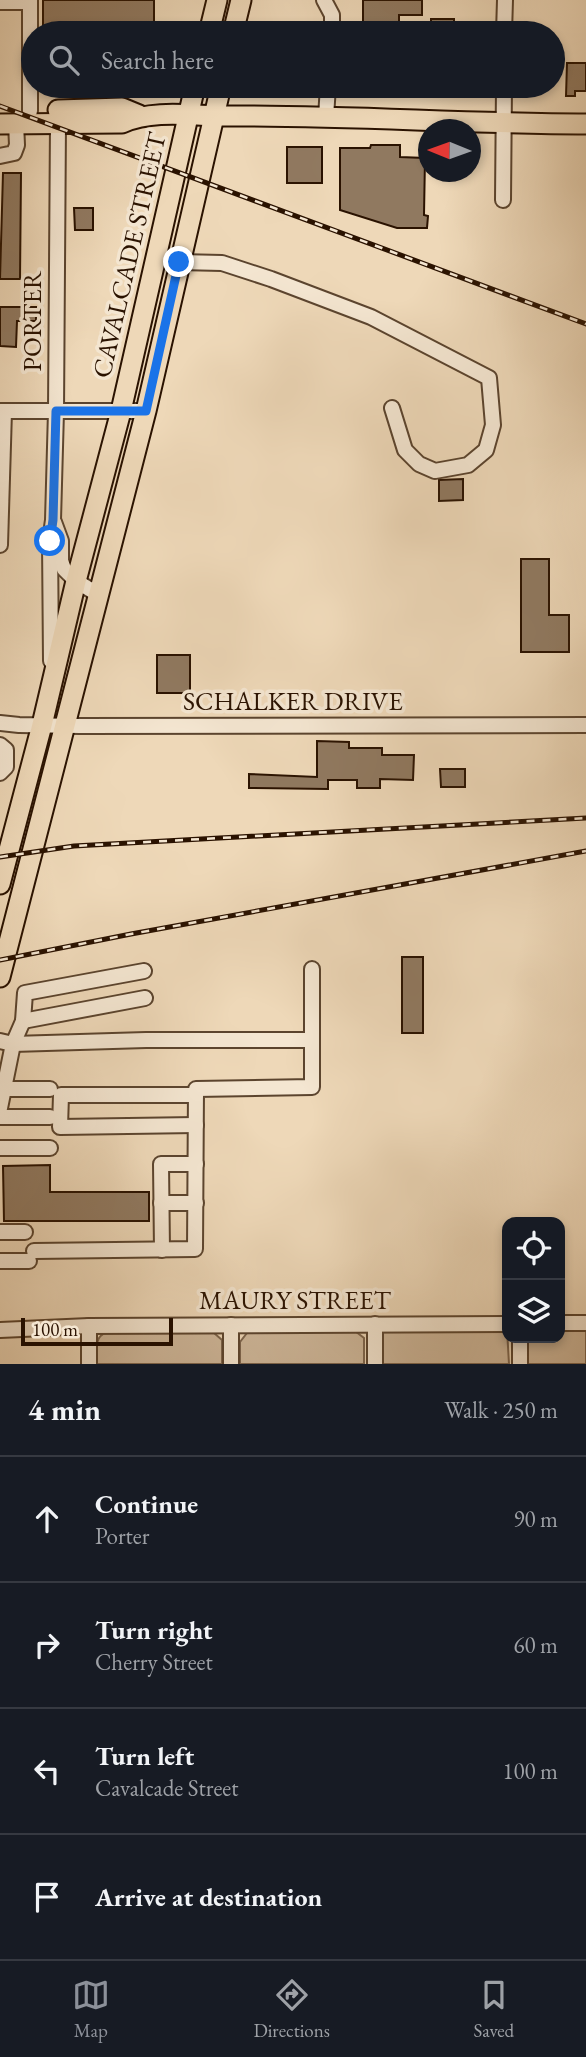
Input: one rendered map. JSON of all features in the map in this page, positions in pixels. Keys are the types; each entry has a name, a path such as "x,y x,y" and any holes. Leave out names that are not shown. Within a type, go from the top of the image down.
{"main road":[{"path":"212,21 217,0"},
{"path":"236,21 242,0"},
{"name":"CAVALCADE STREET","path":"0,884 121,411 192,98"},
{"name":"CAVALCADE STREET","path":"0,978 146,411 218,98"},
{"path":"12,117 122,108 139,116"},
{"path":"12,117 58,123 122,122 139,116 214,116 586,124"},
{"path":"0,891 21,897"}],"street":[{"path":"324,0 332,15 332,21"},
{"path":"505,0 505,21"},
{"path":"0,2 30,1 27,21"},
{"path":"0,156 14,153 17,145 12,117 21,59"},
{"path":"326,117 327,98"},
{"path":"503,200 504,98"},
{"name":"PORTER","path":"50,687 58,123"},
{"path":"179,262 222,263 271,279 371,317 489,378 493,425 486,450 468,465 435,471 419,464 405,450 392,408"},
{"path":"0,545 2,411 146,411"},
{"name":"PORTER","path":"53,520 61,541 61,561 64,569 76,581"},
{"path":"76,581 99,595"},
{"name":"SCHALKER DRIVE","path":"0,723 586,725"},
{"path":"0,745 6,750 6,766 0,774"},
{"path":"0,1261 31,1256 195,1249 196,1089 313,1087 312,969"},
{"path":"0,1108 7,1042 23,1021 25,993 144,971"},
{"path":"23,1021 145,998"},
{"path":"7,1042 313,1040"},
{"path":"4,1089 50,1088"},
{"path":"196,1095 61,1096 60,1127 196,1125"},
{"path":"0,1117 50,1117"},
{"path":"0,1148 50,1149"},
{"path":"162,1250 161,1164 196,1164"},
{"path":"161,1203 196,1203"},
{"path":"0,1232 25,1232"},
{"path":"565,1323 586,1323"},
{"name":"MAURY STREET","path":"0,1330 89,1326 502,1324"},
{"path":"231,1325 231,1364"},
{"path":"375,1325 375,1364"},
{"path":"89,1326 89,1364"},
{"path":"520,1343 520,1364"}],"shaded area":[{"path":"502,1329 502,1343 508,1343 509,1364 382,1364 382,1330"},
{"path":"565,1329 586,1329 586,1364 526,1364 526,1343 565,1343"},
{"path":"355,1331 364,1338 364,1364 240,1364 240,1342 247,1333"},
{"path":"107,1332 214,1333 222,1340 222,1364 97,1364 98,1341"}],"building":[{"path":"43,0 154,0 154,21 43,21"},
{"path":"363,0 422,0 422,15 399,15 399,21 363,21"},
{"path":"431,19 454,19 454,21"},
{"path":"567,63 586,63 586,91 575,91 575,96 566,96"},
{"path":"371,145 400,145 400,157 418,158 418,182 425,182 424,215 428,216 427,228 397,228 340,210 340,148 370,148"},
{"path":"287,147 322,147 322,183 287,183"},
{"path":"3,173 21,173 20,279 0,279"},
{"path":"74,208 93,208 93,230 75,230"},
{"path":"0,307 36,307 36,321 17,321 16,347 0,346"},
{"path":"463,479 463,500 439,501 439,480"},
{"path":"521,559 549,559 549,615 569,615 569,652 521,652"},
{"path":"157,655 190,655 190,693 157,693"},
{"path":"317,741 349,742 349,748 382,748 382,755 414,755 413,780 380,779 380,788 357,788 357,780 328,780 328,789 249,788 249,774 317,777"},
{"path":"440,769 465,769 465,787 441,787"},
{"path":"402,957 423,957 423,1033 402,1033"},
{"path":"50,1165 50,1192 149,1192 149,1221 4,1221 3,1166"}],"railway":[{"path":"0,106 586,324"},
{"path":"0,857 74,846 586,818"},
{"path":"0,960 586,851"}],"route":[{"path":"50,541 56,411 146,411 179,262"}]}
